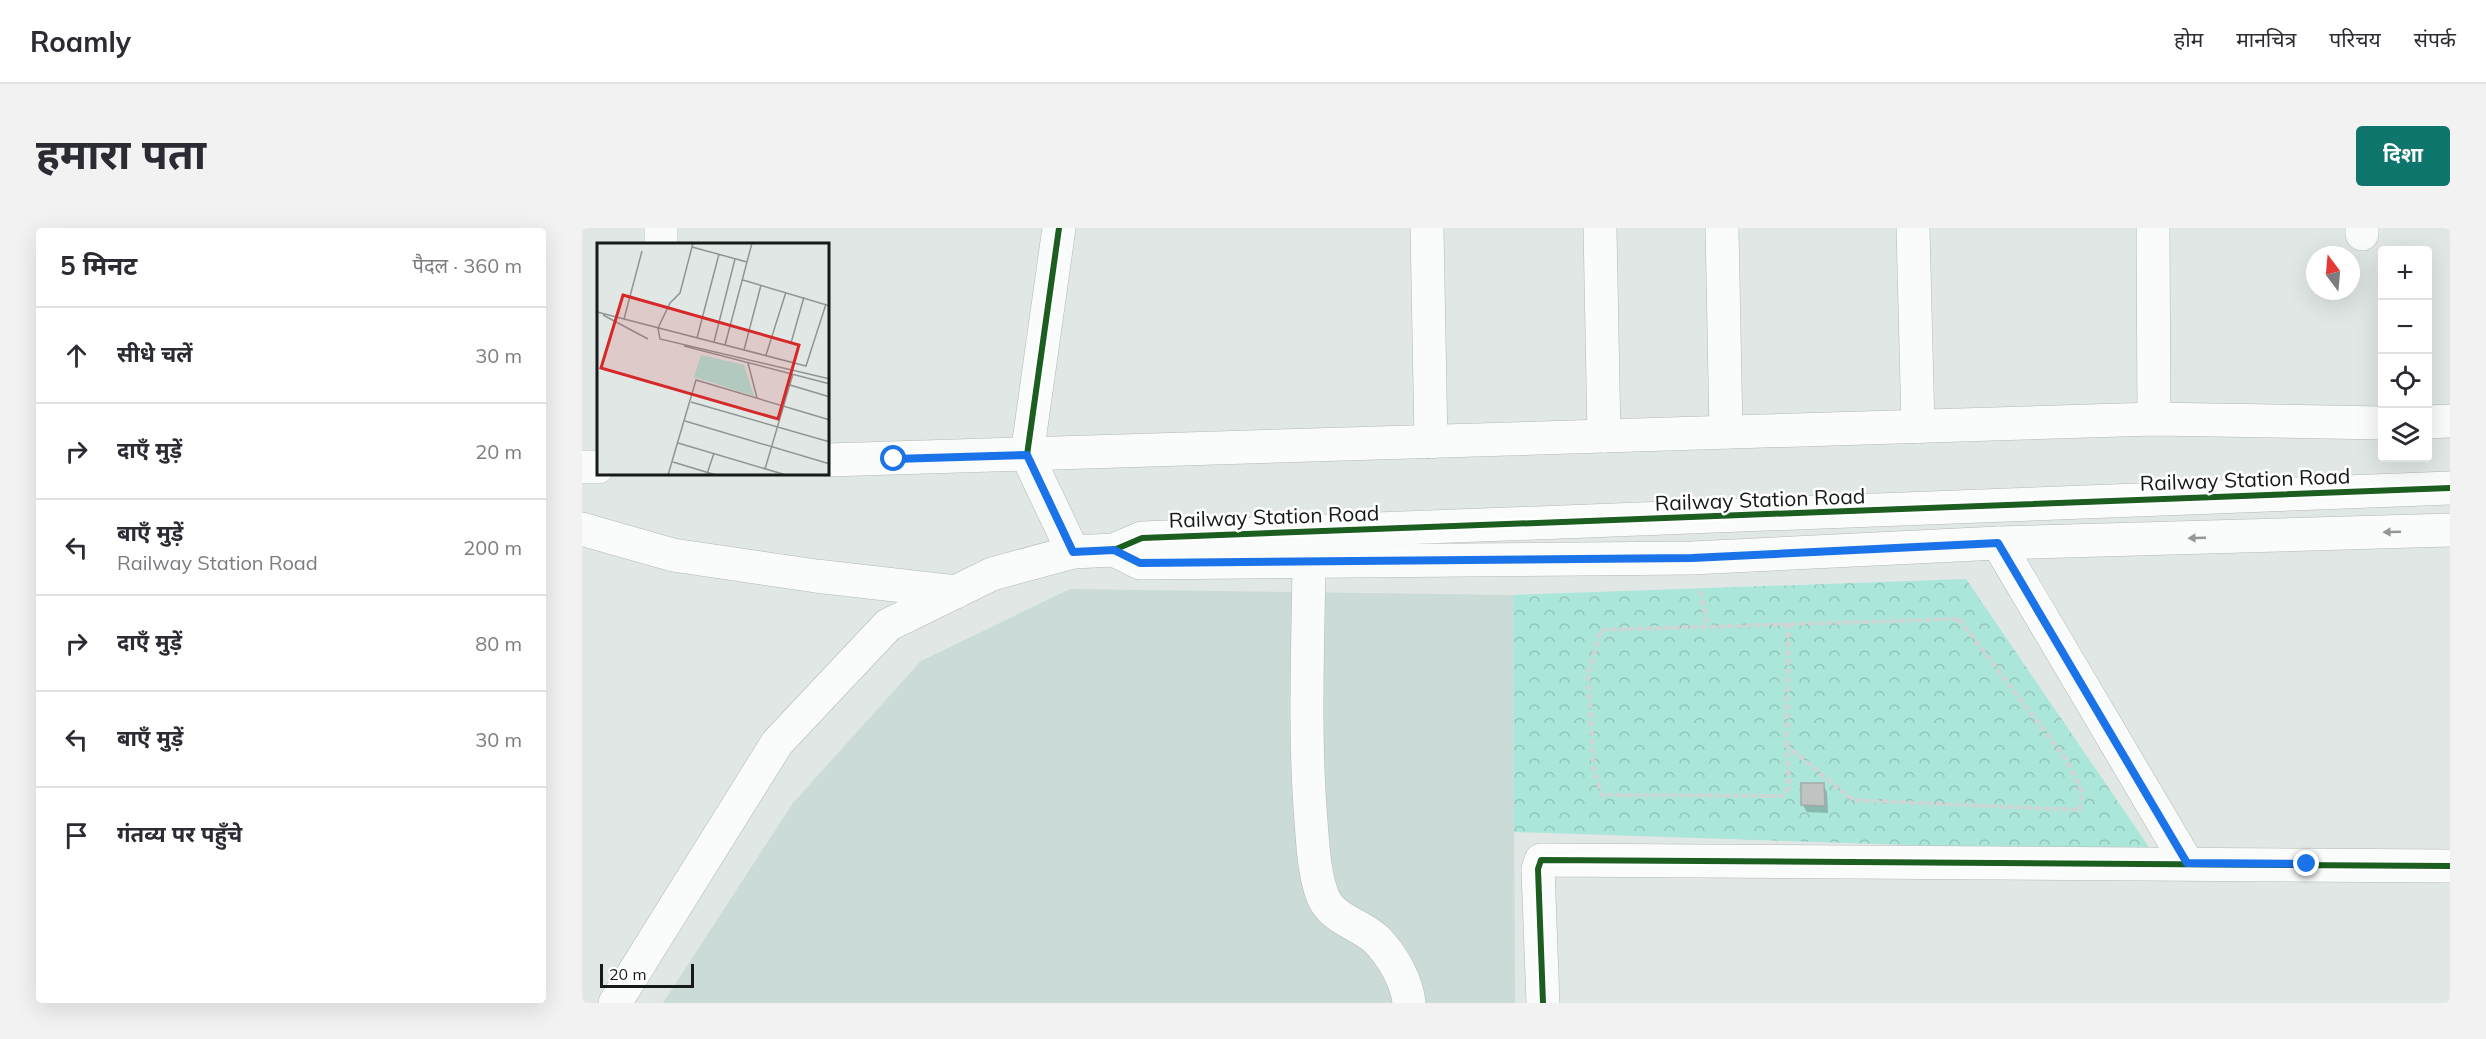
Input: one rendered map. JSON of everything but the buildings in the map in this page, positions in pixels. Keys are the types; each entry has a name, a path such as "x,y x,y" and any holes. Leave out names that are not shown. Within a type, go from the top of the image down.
{"street":[{"path":"1059,228 1027,455 1073,552"},
{"path":"1427,228 1431,442"},
{"path":"1600,228 1604,436"},
{"path":"1722,228 1726,432"},
{"path":"1913,228 1918,427"},
{"path":"2152,228 2154,419"},
{"path":"830,460 2154,419 2378,423"},
{"path":"2432,422 2450,421"},
{"name":"Railway Station Road","path":"615,1003 777,743 888,625 992,574 1073,552 1114,550 1142,538 2450,488"},
{"path":"582,529 673,555 816,576 956,591"},
{"name":"Railway Station Road","path":"1114,550 1140,563 1692,558 1998,543 2450,530"},
{"path":"1998,543 2187,863"},
{"path":"1309,562 1306,762 1317,869 1324,899 1337,915 1376,939 1398,969 1408,994 1408,1003"},
{"path":"1543,1003 1538,869 1541,860 2450,866"}],"path":[{"path":"1787,746 1853,800 2080,810 2082,792 2066,759 1959,619 1788,624 1601,630 1588,673 1594,771 1602,795 1782,796 1789,788 1787,746 1788,624"}],"shaded area":[{"path":"1070,589 1513,595 1515,1003 663,1003 793,803 921,661"}],"green space":[{"path":"1966,579 2153,853 1514,832 1513,595"}],"cycle path":[{"path":"1059,228 1027,455 1073,552 1114,550 1142,538 2450,488"},
{"path":"1543,1003 1538,869 1541,860 2450,866"}],"route":[{"path":"894,459 1027,455 1073,552 1114,550 1140,563 1692,558 1998,543 2187,863 2307,864"}]}
